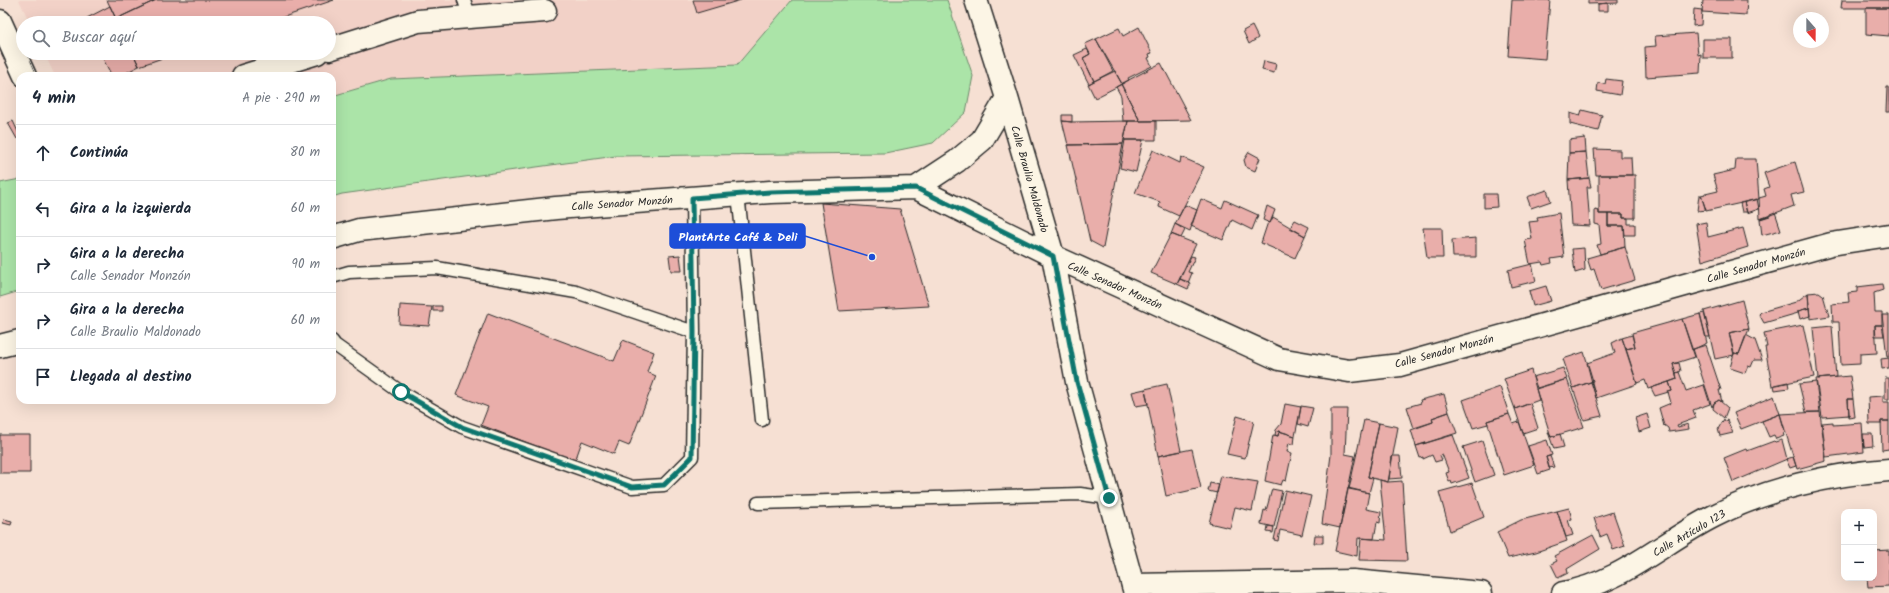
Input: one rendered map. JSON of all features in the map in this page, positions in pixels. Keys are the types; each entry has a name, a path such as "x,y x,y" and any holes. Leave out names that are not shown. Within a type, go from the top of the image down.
{"street":[{"name":"Calle Braulio Maldonado","path":"976,0 1007,98 1053,256 1077,382 1134,589"},
{"path":"336,47 418,21 467,9 545,11"},
{"path":"0,21 16,56"},
{"path":"18,60 23,72"},
{"path":"256,72 294,60"},
{"path":"916,188 957,161 982,140 1007,98"},
{"name":"Calle Senador Monzón","path":"336,237 359,230 556,208 738,194 916,188 1053,256 1279,359 1349,371 1400,365 1831,244 1889,235"},
{"path":"0,346 16,342"},
{"name":"Calle Artículo 123","path":"1563,593 1577,591 1623,572 1714,515 1780,488 1859,472 1889,470"},
{"path":"1134,589 1353,581 1481,593"}],"lane":[{"path":"738,194 762,420"},
{"path":"336,346 401,392 462,427 632,487 664,485 692,457 694,332 692,198"},
{"path":"336,277 349,272 437,268 576,292 694,332"},
{"path":"758,502 1080,494 1109,498"}],"shaded area":[{"path":"19,0 792,0 737,65 391,79 336,95 336,72 53,72 47,60 336,60 336,16 27,16"}],"green space":[{"path":"792,0 947,0 973,76 966,112 933,143 885,153 616,156 336,196 336,95 391,79 737,65"},
{"path":"16,180 16,292 0,297 0,183"}],"building":[{"path":"107,0 156,0 122,16 115,16"},
{"path":"156,0 334,0 287,16 122,16"},
{"path":"693,0 741,0 697,13"},
{"path":"1512,0 1550,0 1545,59 1508,56"},
{"path":"1588,0 1618,0 1618,3 1588,4"},
{"path":"1703,0 1747,0 1746,15 1702,12"},
{"path":"1842,0 1889,0 1889,8 1841,8"},
{"path":"1608,3 1608,11 1598,11 1598,4"},
{"path":"110,6 115,16 91,16"},
{"path":"1866,8 1889,8 1889,36 1866,34"},
{"path":"1694,9 1702,10 1701,25 1693,26"},
{"path":"1252,26 1258,38 1249,44 1243,31"},
{"path":"1139,27 1152,53 1149,54 1150,57 1148,58 1152,66 1128,78 1129,80 1122,84 1096,39 1119,28 1123,36"},
{"path":"1696,33 1698,55 1701,54 1700,73 1646,77 1645,47 1656,46 1655,36"},
{"path":"1096,39 1113,71 1094,81 1083,58 1090,54 1085,44"},
{"path":"1703,39 1732,39 1732,58 1703,58"},
{"path":"1087,49 1090,54 1083,58 1094,81 1089,84 1074,55"},
{"path":"104,60 136,60 139,66 128,72 110,72"},
{"path":"136,60 157,60 139,66"},
{"path":"1264,61 1276,64 1274,73 1262,70"},
{"path":"1161,63 1191,120 1140,121 1121,84"},
{"path":"1115,71 1122,84 1095,98 1088,84"},
{"path":"1606,79 1622,81 1620,95 1597,91 1598,83 1605,84"},
{"path":"1121,84 1140,121 1123,121 1121,96 1116,87"},
{"path":"1887,87 1889,87 1889,112 1886,112"},
{"path":"1582,110 1602,115 1598,131 1570,124 1570,113 1580,116"},
{"path":"1062,115 1072,115 1072,122 1062,121"},
{"path":"13,121 16,127 16,137 8,123"},
{"path":"1062,121 1128,121 1123,144 1068,145"},
{"path":"1128,121 1156,121 1156,140 1124,140"},
{"path":"1585,138 1586,152 1569,153 1569,140"},
{"path":"1125,140 1143,140 1136,172 1120,168"},
{"path":"1123,144 1103,248 1090,241 1068,145"},
{"path":"1594,149 1620,150 1620,157 1631,157 1632,175 1596,175"},
{"path":"1153,150 1180,163 1181,157 1204,167 1179,216 1159,207 1160,202 1135,193"},
{"path":"1249,152 1260,158 1255,171 1246,167 1244,160"},
{"path":"1586,152 1589,178 1568,180 1569,153"},
{"path":"1736,159 1756,159 1759,199 1706,211 1701,195 1718,191 1713,175 1735,170"},
{"path":"1795,162 1804,192 1791,195 1794,206 1760,219 1759,198 1766,196 1764,189 1769,187 1764,173"},
{"path":"1599,175 1635,175 1635,218 1623,218 1623,214 1599,214"},
{"path":"1589,178 1591,187 1587,187 1590,226 1571,225 1568,180"},
{"path":"1547,190 1551,201 1531,208 1527,197"},
{"path":"1484,194 1496,194 1497,207 1484,208"},
{"path":"1699,195 1701,195 1706,210 1697,211"},
{"path":"1201,199 1222,208 1225,200 1258,215 1252,230 1232,220 1223,240 1191,226"},
{"path":"1757,199 1759,209 1747,213 1744,202"},
{"path":"1744,202 1747,212 1742,212 1740,203"},
{"path":"821,203 900,209 929,306 839,311"},
{"path":"1185,205 1197,210 1190,231 1175,224"},
{"path":"1267,206 1275,210 1270,223 1263,220"},
{"path":"1595,210 1599,211 1599,214 1608,214 1608,226 1624,226 1625,247 1600,254 1597,245 1601,244 1599,225 1595,224"},
{"path":"1775,212 1781,230 1762,235 1760,219 1770,216 1770,214"},
{"path":"1559,213 1564,257 1551,259 1552,263 1543,265 1542,262 1530,264 1525,240 1532,239 1529,222 1538,221 1537,217"},
{"path":"1608,214 1623,214 1623,218 1628,218 1628,224 1635,224 1635,235 1625,235 1624,226 1608,226"},
{"path":"1273,217 1305,236 1295,258 1261,243 1268,222 1270,223"},
{"path":"1295,220 1309,227 1305,236 1290,228"},
{"path":"1706,222 1708,237 1743,228 1748,247 1702,261 1696,224"},
{"path":"1175,224 1185,230 1181,238 1171,234"},
{"path":"1423,228 1442,228 1443,258 1427,258"},
{"path":"1171,234 1196,244 1177,284 1151,273"},
{"path":"1476,238 1476,257 1453,257 1452,240"},
{"path":"1625,247 1635,280 1601,290 1594,269 1591,270 1587,258"},
{"path":"1584,248 1585,270 1575,273 1572,249"},
{"path":"680,255 682,271 671,271 669,256"},
{"path":"1191,256 1195,257 1188,272 1192,273 1188,283 1180,279"},
{"path":"1532,264 1536,281 1511,287 1508,270"},
{"path":"1180,279 1191,283 1188,289 1177,284"},
{"path":"1882,284 1883,290 1874,293 1875,312 1882,312 1882,325 1875,325 1877,353 1860,354 1860,364 1841,365 1839,322 1833,322 1832,304 1849,302 1848,293 1857,292 1857,287"},
{"path":"1546,286 1551,301 1533,306 1529,291"},
{"path":"1819,292 1823,295 1829,316 1810,319 1808,293"},
{"path":"1808,293 1809,308 1798,311 1798,313 1764,323 1759,314 1761,312 1796,302"},
{"path":"1742,300 1749,329 1729,333 1734,355 1715,359 1704,311"},
{"path":"400,305 432,307 429,326 399,324"},
{"path":"433,306 442,306 442,311 433,311"},
{"path":"1809,308 1810,316 1800,319 1798,311"},
{"path":"488,313 614,361 623,340 654,352 647,372 656,376 629,446 619,442 614,454 582,441 575,461 481,425 488,407 456,395"},
{"path":"1704,313 1710,337 1706,337 1700,314"},
{"path":"1700,314 1707,343 1692,350 1682,319"},
{"path":"1882,315 1889,315 1889,357 1887,357"},
{"path":"1682,319 1695,357 1673,364 1677,379 1648,389 1645,380 1637,383 1626,349 1635,347 1632,333"},
{"path":"1803,325 1814,377 1772,386 1764,333"},
{"path":"1875,325 1882,325 1884,336 1875,336"},
{"path":"1832,326 1836,377 1818,379 1813,328"},
{"path":"1749,329 1739,354 1734,353 1729,333"},
{"path":"1632,335 1635,347 1626,349 1622,338"},
{"path":"1746,335 1755,340 1762,360 1754,360 1751,367 1748,366 1745,373 1730,368 1734,353 1739,354"},
{"path":"1622,338 1637,384 1596,398 1587,363 1615,353 1612,343"},
{"path":"1706,345 1721,390 1719,390 1722,402 1719,400 1714,403 1712,407 1693,349"},
{"path":"1584,352 1593,381 1573,388 1563,359"},
{"path":"1889,358 1889,368 1882,369 1881,359"},
{"path":"1679,363 1681,371 1676,373 1673,364"},
{"path":"1563,368 1567,379 1537,388 1533,377"},
{"path":"1531,370 1539,400 1515,409 1504,379"},
{"path":"1679,372 1686,391 1704,385 1710,404 1693,410 1696,418 1677,425 1678,427 1688,424 1689,429 1669,432 1668,428 1664,426 1659,408 1671,403 1668,392 1672,391 1669,382 1677,379 1676,373"},
{"path":"1850,376 1853,399 1848,399 1849,415 1822,417 1816,379"},
{"path":"1885,378 1889,378 1889,399 1885,399"},
{"path":"1567,379 1584,427 1551,437 1536,389"},
{"path":"1591,382 1602,416 1584,420 1573,388"},
{"path":"1669,382 1672,391 1655,396 1651,388"},
{"path":"1788,382 1789,388 1775,390 1774,385"},
{"path":"1816,382 1820,412 1806,412 1799,384"},
{"path":"1167,384 1181,451 1158,456 1145,389"},
{"path":"1500,387 1509,414 1487,421 1488,424 1473,428 1463,400"},
{"path":"1145,389 1148,404 1136,406 1132,392"},
{"path":"1444,394 1449,412 1432,418 1433,422 1414,428 1407,407 1421,403 1420,400"},
{"path":"1774,396 1780,414 1741,429 1734,413"},
{"path":"1883,396 1883,402 1889,402 1889,421 1881,421 1881,424 1869,424 1868,397"},
{"path":"1848,399 1853,399 1855,417 1848,418"},
{"path":"1719,400 1728,408 1724,418 1713,409 1714,403"},
{"path":"1530,403 1538,428 1523,433 1515,409"},
{"path":"1285,404 1301,407 1295,436 1279,431 1278,436 1275,435 1276,430 1281,424"},
{"path":"1301,406 1313,408 1308,427 1298,424"},
{"path":"1331,409 1347,409 1345,454 1355,456 1340,528 1322,524 1331,455"},
{"path":"1449,412 1457,433 1416,446 1411,430 1433,422 1432,418"},
{"path":"1820,412 1826,461 1797,469 1780,414"},
{"path":"1509,414 1513,424 1519,422 1534,465 1504,475 1487,421"},
{"path":"1647,414 1651,428 1639,432 1635,418"},
{"path":"1780,414 1785,432 1783,433 1784,436 1776,439 1774,435 1769,437 1762,421"},
{"path":"1237,416 1254,421 1245,458 1227,454"},
{"path":"1724,419 1725,421 1727,420 1733,433 1720,436 1718,429"},
{"path":"1364,420 1379,423 1368,477 1373,478 1369,493 1349,489"},
{"path":"1881,421 1889,421 1889,449 1882,450"},
{"path":"1833,422 1833,425 1862,423 1864,452 1826,457 1822,423"},
{"path":"1379,423 1398,427 1388,482 1368,477"},
{"path":"1279,431 1295,436 1294,445 1289,443 1287,452 1292,453 1286,481 1283,480 1281,485 1265,481 1273,435 1278,436"},
{"path":"1548,432 1551,437 1560,434 1564,447 1554,449"},
{"path":"1863,434 1872,434 1873,446 1864,447"},
{"path":"0,435 30,435 30,473 0,473"},
{"path":"1453,435 1469,478 1452,484 1451,481 1449,482 1446,473 1449,472 1442,454 1440,455 1442,460 1435,462 1432,455 1423,459 1423,457 1420,458 1416,446"},
{"path":"1547,440 1552,455 1546,457 1550,470 1538,474 1528,446"},
{"path":"1782,440 1787,459 1733,482 1724,458 1746,449 1747,451 1774,441"},
{"path":"1482,441 1494,475 1475,482 1463,447"},
{"path":"1192,449 1201,488 1166,496 1158,456"},
{"path":"1392,456 1400,456 1402,478 1389,479"},
{"path":"1550,456 1554,467 1549,468 1546,457"},
{"path":"1793,457 1796,466 1790,468 1786,459"},
{"path":"1221,476 1258,482 1252,511 1235,507 1230,528 1209,523"},
{"path":"1380,480 1388,482 1402,481 1407,561 1359,560 1361,538 1386,540"},
{"path":"1210,483 1219,485 1217,493 1208,491"},
{"path":"1472,483 1484,517 1450,531 1439,492"},
{"path":"1348,488 1369,493 1366,509 1381,512 1380,523 1377,522 1374,539 1358,538 1357,556 1335,551"},
{"path":"1272,489 1282,491 1274,527 1261,524 1264,510 1266,511"},
{"path":"1285,490 1311,496 1302,535 1280,530 1278,541 1274,540"},
{"path":"1569,508 1572,519 1568,520 1573,535 1566,537 1557,511"},
{"path":"1557,511 1567,541 1536,552 1508,558 1497,532 1521,520"},
{"path":"1613,512 1625,546 1613,550 1607,534 1600,537 1594,518"},
{"path":"4,519 12,521 11,525 3,523"},
{"path":"1268,526 1274,527 1273,533 1267,532"},
{"path":"1315,535 1323,535 1323,543 1314,543"},
{"path":"1593,535 1600,549 1567,569 1568,573 1558,578 1551,564 1557,561 1554,556"},
{"path":"1889,550 1889,586 1868,587 1867,581 1877,581 1877,551"}],"place":[{"name":"PlantArte Café & Deli","path":"872,257"}],"route":[{"path":"401,392 462,427 632,487 664,485 692,457 694,332 692,198 770,192 916,188 1053,256 1077,382 1109,498"}]}
